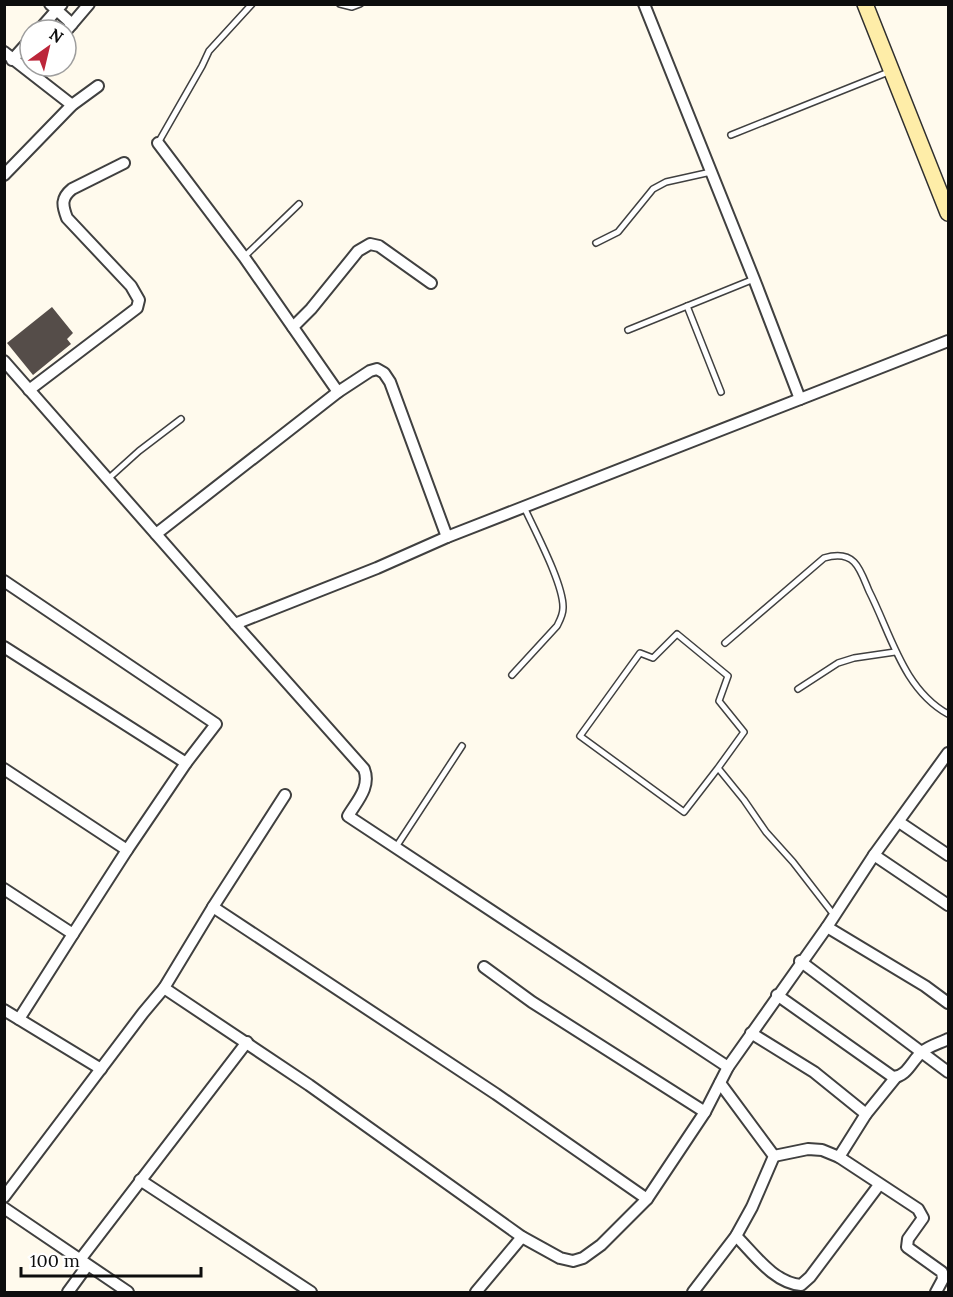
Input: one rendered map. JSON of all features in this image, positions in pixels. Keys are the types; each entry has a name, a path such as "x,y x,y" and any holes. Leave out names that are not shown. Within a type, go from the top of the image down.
{"street":[{"path":"77,18 89,4"},
{"path":"644,4 800,399"},
{"path":"865,4 948,213"},
{"path":"44,78 72,105"},
{"path":"4,175 72,105 98,86"},
{"path":"158,143 244,257 338,392"},
{"path":"29,390 137,308 139,300 130,286 67,218 62,206 65,195 72,189 124,163"},
{"path":"293,327 311,309 358,251 370,244 379,246 431,283"},
{"path":"235,624 377,568 447,537 948,341"},
{"path":"4,361 364,769 368,778 367,785 348,816 728,1067"},
{"path":"156,534 338,392 370,371 377,369 384,373 390,382 447,537"},
{"path":"4,581 216,724 186,763 127,850 19,1019"},
{"path":"4,647 186,763"},
{"path":"164,988 247,1042 522,1236 560,1258 573,1261 583,1258 601,1245 648,1199 705,1112 728,1067 874,855 948,753"},
{"path":"4,769 127,850"},
{"path":"4,1197 164,988 285,795"},
{"path":"899,822 948,855"},
{"path":"874,855 948,906"},
{"path":"4,889 73,934"},
{"path":"213,907 496,1094 648,1199"},
{"path":"826,927 925,986 948,1003"},
{"path":"800,961 948,1072"},
{"path":"484,967 532,1002 705,1112"},
{"path":"777,995 886,1073 897,1077"},
{"path":"4,1010 101,1069"},
{"path":"751,1034 814,1072 866,1114"},
{"path":"839,1157 866,1114 897,1077 904,1073 922,1052 948,1039"},
{"path":"68,1293 83,1263 141,1180 247,1042"},
{"path":"720,1083 774,1156"},
{"path":"774,1156 808,1149 822,1150 839,1157 921,1213 923,1218 908,1239 907,1247 942,1272 943,1279 936,1293"},
{"path":"693,1293 736,1236 752,1207 774,1156"},
{"path":"141,1180 311,1293"},
{"path":"736,1236 776,1275 789,1284 801,1285 810,1277 879,1185"},
{"path":"4,1208 128,1293"},
{"path":"476,1293 522,1236"}],"lane":[{"path":"158,143 209,51 252,4"},
{"path":"340,4 352,7 360,4"},
{"path":"730,135 891,70"},
{"path":"596,243 618,232 653,189 666,182 711,172"},
{"path":"244,257 299,204"},
{"path":"628,330 754,279"},
{"path":"687,306 722,392"},
{"path":"108,479 139,451 181,419"},
{"path":"512,675 557,626 564,607 561,590 524,507"},
{"path":"725,643 824,558 834,555 847,557 855,563 879,610 895,652 919,690 948,714"},
{"path":"677,634 728,676 719,701 744,732 718,768 684,812 580,736 640,653 652,658 677,634"},
{"path":"798,689 838,663 854,658 895,652"},
{"path":"396,847 462,746"},
{"path":"718,768 766,832 793,862 834,915"}],"building":[{"path":"52,307 73,333 67,339 71,344 33,375 7,343"}]}
